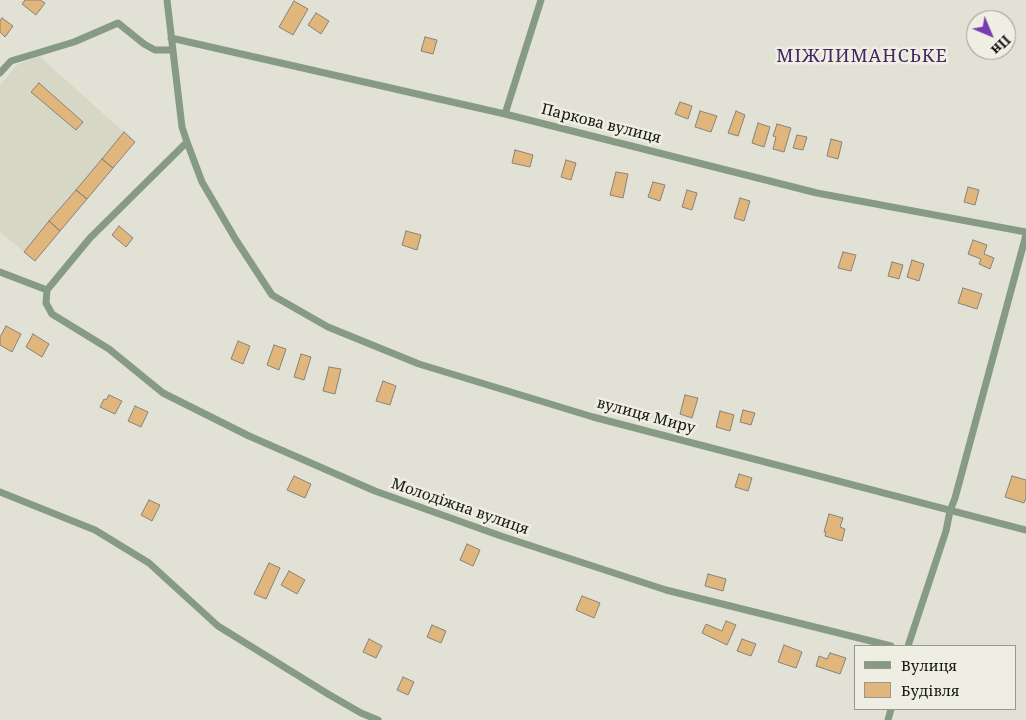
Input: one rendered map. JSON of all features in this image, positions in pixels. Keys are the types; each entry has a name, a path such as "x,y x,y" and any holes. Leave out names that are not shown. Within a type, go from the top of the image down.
{"street":[{"path":"0,272 47,290 90,238 187,142 182,127 167,0"},
{"path":"505,114 541,0"},
{"path":"0,73 11,61 74,42 118,23 144,44 155,50 172,50"},
{"name":"Паркова вулиця","path":"171,38 505,114 817,193 1026,234"},
{"name":"вулиця Миру","path":"187,142 202,182 236,240 272,295 328,327 419,364 593,417 1026,530"},
{"path":"908,645 946,531 1024,249 1026,234"},
{"name":"Молодіжна вулиця","path":"47,290 46,303 52,314 109,350 163,393 249,436 375,491 501,536 666,590 887,645"},
{"path":"0,492 95,530 149,563 218,626 328,694 361,713 378,720"}],"shaded area":[{"path":"39,56 135,142 35,261 0,232 0,85 18,64"}],"building":[{"path":"25,0 40,0 45,3 36,15 22,4"},
{"path":"294,1 308,9 293,35 279,27"},
{"path":"316,13 329,21 321,34 308,25"},
{"path":"2,18 13,26 5,37 0,32 0,21"},
{"path":"425,37 437,40 433,54 421,51"},
{"path":"39,83 83,122 76,130 31,92"},
{"path":"680,102 692,106 688,119 675,114"},
{"path":"700,111 717,116 711,132 695,127"},
{"path":"736,111 745,115 738,136 728,133"},
{"path":"758,123 770,127 764,147 752,143"},
{"path":"777,124 791,128 784,152 773,149 776,137 773,136"},
{"path":"124,132 135,142 113,168 102,159"},
{"path":"797,135 807,137 803,150 793,148"},
{"path":"831,139 842,142 838,159 827,156"},
{"path":"515,150 533,155 530,167 512,163"},
{"path":"102,159 113,168 87,199 76,190"},
{"path":"566,160 576,163 571,180 561,177"},
{"path":"616,172 628,174 623,198 610,195"},
{"path":"653,182 665,185 660,201 648,197"},
{"path":"968,187 979,190 975,205 964,202"},
{"path":"76,190 87,199 60,231 49,221"},
{"path":"687,190 697,193 692,210 682,207"},
{"path":"740,198 750,201 744,221 734,218"},
{"path":"49,221 60,231 35,261 24,252"},
{"path":"119,226 133,238 126,247 112,235"},
{"path":"406,231 421,235 417,250 402,245"},
{"path":"973,240 987,245 984,254 994,258 990,269 979,264 981,259 968,254"},
{"path":"843,252 856,255 851,271 838,268"},
{"path":"912,260 924,264 919,281 907,277"},
{"path":"892,262 903,265 899,279 888,276"},
{"path":"963,288 982,294 977,309 958,303"},
{"path":"6,326 21,334 12,352 0,345 0,337"},
{"path":"33,334 49,344 42,357 26,347"},
{"path":"238,341 250,346 243,364 231,359"},
{"path":"274,345 286,349 279,370 267,365"},
{"path":"301,354 311,357 304,380 294,377"},
{"path":"329,367 341,369 335,394 323,391"},
{"path":"383,381 396,386 390,405 376,401"},
{"path":"109,395 122,401 115,414 100,407 104,399 106,400"},
{"path":"685,395 698,398 692,418 680,414"},
{"path":"135,406 148,412 141,427 128,421"},
{"path":"743,410 755,413 751,425 740,422"},
{"path":"720,411 734,415 730,431 716,427"},
{"path":"739,474 752,478 748,491 735,487"},
{"path":"294,476 311,484 305,498 287,490"},
{"path":"1012,476 1026,480 1026,498 1024,503 1005,497"},
{"path":"149,500 160,505 152,521 141,515"},
{"path":"829,514 843,518 840,527 845,529 842,541 825,536 826,532 824,532"},
{"path":"467,544 480,550 473,566 460,560"},
{"path":"269,563 280,568 266,599 254,594"},
{"path":"289,571 305,580 297,594 281,585"},
{"path":"708,574 726,579 723,591 705,586"},
{"path":"582,596 600,603 594,618 576,610"},
{"path":"726,621 736,625 727,645 702,633 706,624 722,631"},
{"path":"432,625 446,631 441,643 427,637"},
{"path":"369,639 382,646 376,658 363,652"},
{"path":"742,639 756,644 751,656 737,651"},
{"path":"784,645 802,652 796,668 778,662"},
{"path":"830,653 846,658 840,674 816,666 819,656 827,659"},
{"path":"403,677 414,682 408,695 397,690"}],"district":[{"name":"МІЖЛИМАНСЬКЕ","path":"862,57"}]}
